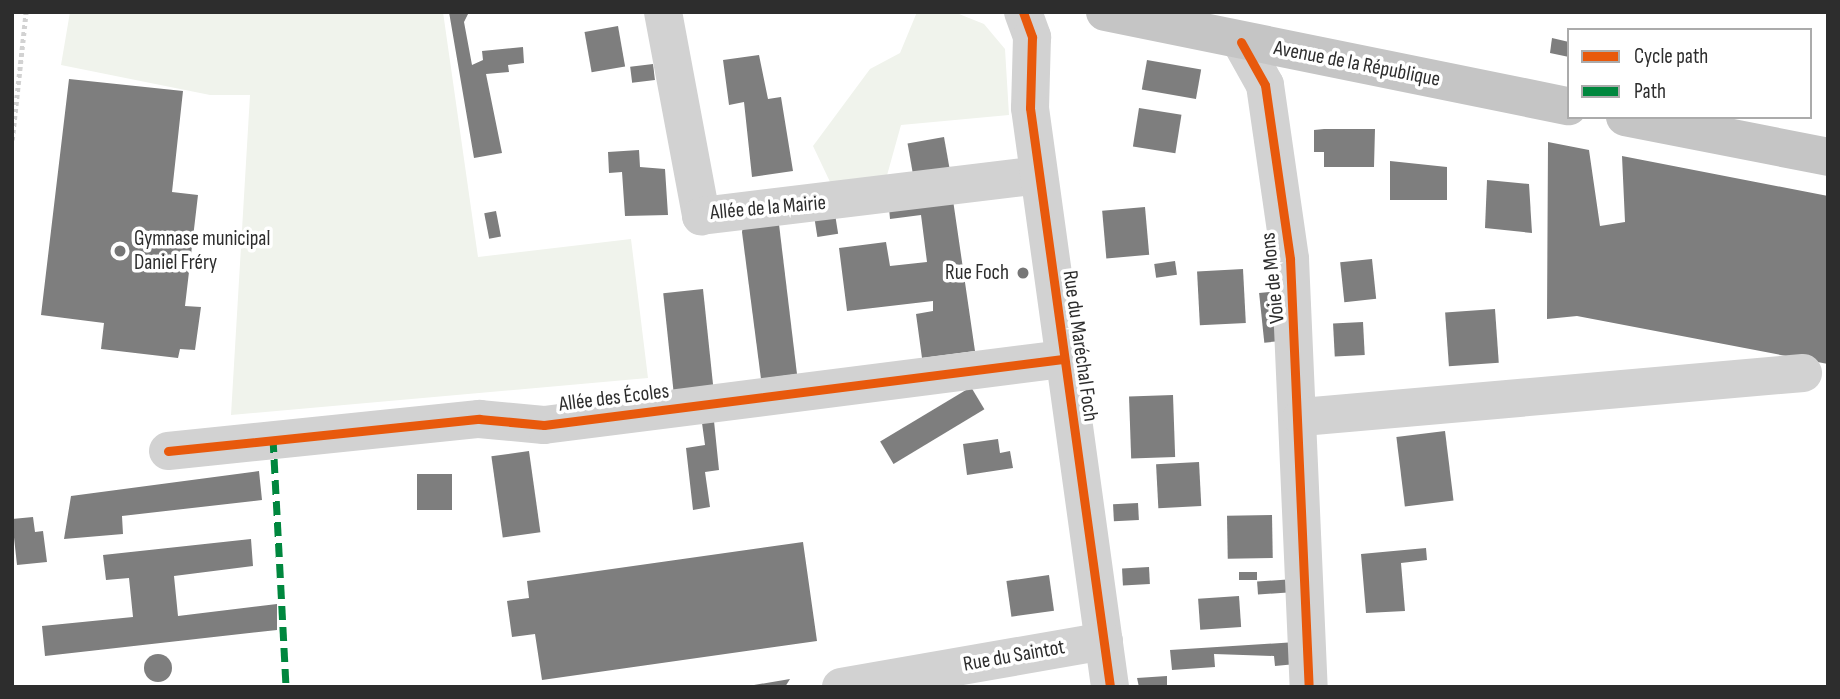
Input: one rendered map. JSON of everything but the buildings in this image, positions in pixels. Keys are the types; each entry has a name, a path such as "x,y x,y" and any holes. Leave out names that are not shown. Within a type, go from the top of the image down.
{"main road":[{"name":"Avenue de la République","path":"1105,12 1241,42 1567,106"},
{"path":"1635,119 1828,157"}],"street":[{"name":"Allée de la Mairie","path":"663,12 701,216 1038,175"},
{"name":"Rue du Maréchal Foch","path":"1023,12 1032,37 1028,85 1038,175 1110,687"},
{"name":"Voie de Mons","path":"1241,42 1265,85 1290,259 1302,417 1309,687"},
{"name":"Allée des Écoles","path":"168,451 480,419 544,425 1063,359"},
{"path":"1302,417 1803,373"},
{"name":"Rue du Saintot","path":"841,687 1104,641"}],"path":[{"path":"12,140 26,12"}],"shaded area":[{"path":"70,12 443,12 478,257 631,239 648,378 231,415 250,95 210,95 61,65"},
{"path":"917,12 954,12 984,24 1005,49 1009,115 901,125 886,179 831,184 813,146 870,69 900,53"}],"marked path":[{"path":"273,438 286,687"}],"cycle path":[{"path":"1023,12 1032,37 1030,108 1110,687"},
{"path":"1241,42 1265,85 1290,259 1309,687"},
{"path":"168,451 479,419 544,425 1063,359"}],"place":[{"name":"Gymnase municipal Daniel Fréry","path":"120,251"},
{"name":"Rue Foch","path":"1023,273"}]}
